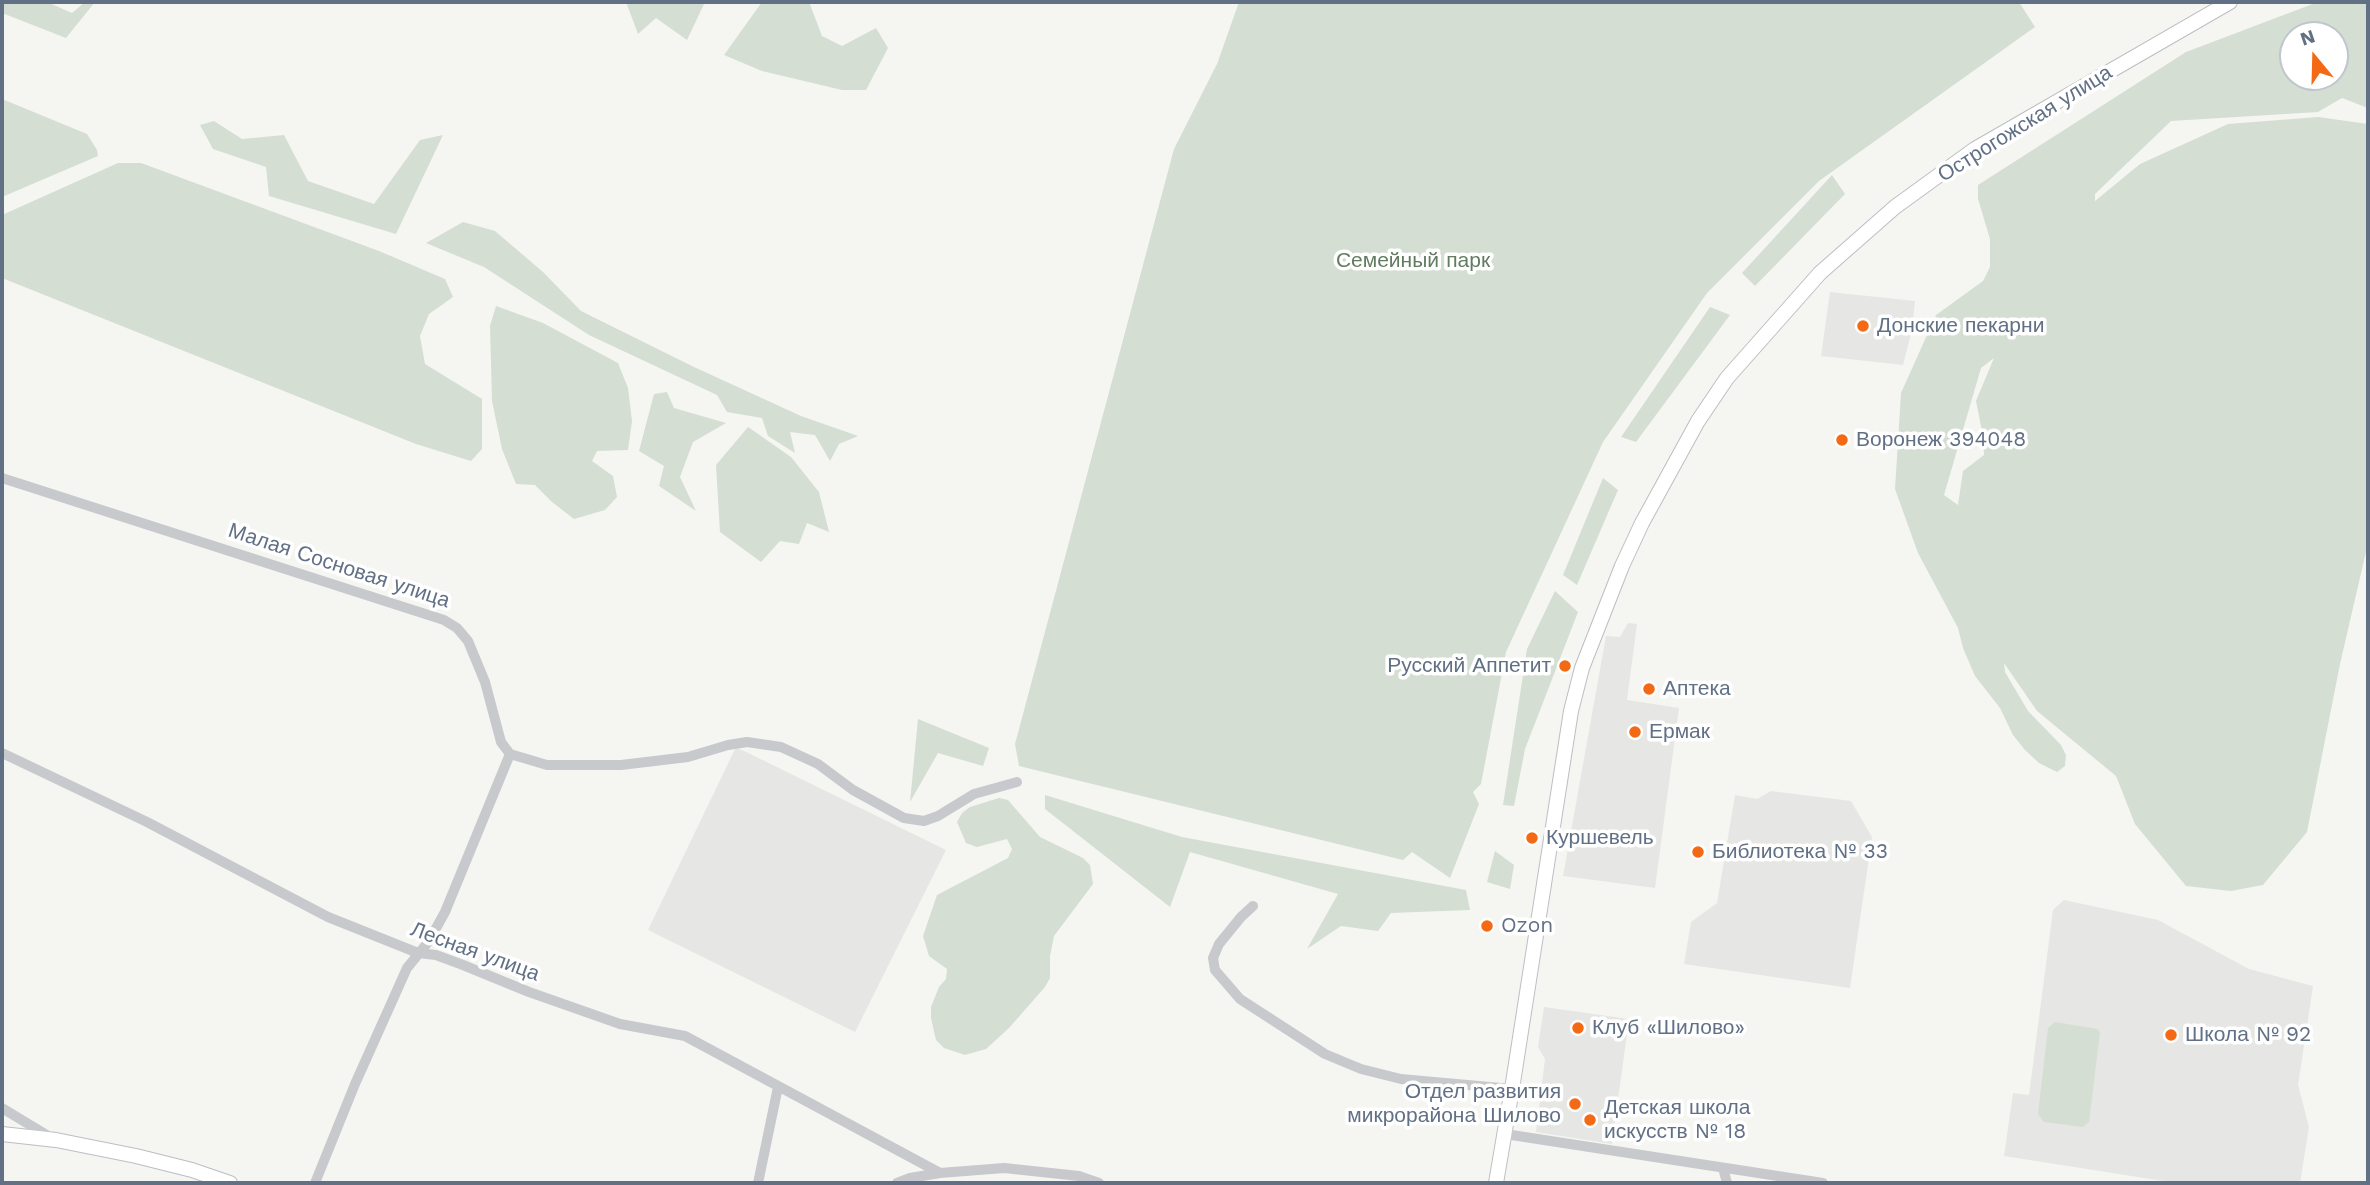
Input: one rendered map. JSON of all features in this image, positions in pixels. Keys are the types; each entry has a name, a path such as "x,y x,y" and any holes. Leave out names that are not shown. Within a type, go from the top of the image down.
{"street":[{"name":"Острогожская улица","path":"1496,1183 1570,711 1581,668 1632,544 1698,421 1727,378 1802,293 1895,207 1975,149 2230,2"},
{"name":"Малая Сосновая улица","path":"2,478 444,620 457,628 468,641 485,682 501,742 510,754"},
{"path":"315,1183 355,1084 407,968 429,941 445,912 510,754 547,765 621,765 688,757 747,742 781,747 818,764 853,790 904,818 924,821 938,816 974,794 1017,782"},
{"name":"Лесная улица","path":"2,753 146,822 328,917 418,953 436,955 620,1024 685,1036 940,1172"},
{"path":"1253,906 1219,944 1213,958 1215,970 1240,999 1325,1054 1361,1069 1401,1079 1512,1089"},
{"path":"758,1183 778,1087"},
{"path":"2,1108 56,1140"},
{"path":"2,1134 56,1140 136,1156 192,1170 229,1183"},
{"path":"1505,1134 1823,1183"},
{"path":"897,1183 940,1172 1004,1168 1079,1176 1100,1183"},
{"path":"1723,1168 1727,1183"}],"shaded area":[{"path":"1830,292 1915,301 1912,330 1903,365 1821,356"},
{"path":"1628,623 1637,624 1627,700 1679,708 1655,888 1563,876 1606,636 1620,637"},
{"path":"736,747 946,850 855,1032 648,930"},
{"path":"1771,791 1851,801 1872,837 1850,988 1684,964 1691,922 1717,903 1735,795 1757,799"},
{"name":"Школа № 92","path":"2064,900 2158,920 2249,969 2313,986 2298,1085 2309,1127 2300,1183 2176,1183 2004,1156 2013,1093 2029,1095 2053,910"},
{"path":"1544,1007 1629,1019 1612,1144 1536,1132 1545,1059 1538,1047"}],"green space":[{"path":"2,2 47,2 72,13 85,2 95,2 66,38 2,13"},
{"path":"626,2 705,2 687,40 656,18 638,34"},
{"path":"762,2 809,2 822,36 842,46 876,28 888,48 866,90 842,90 762,71 724,55"},
{"name":"Семейный парк","path":"1239,2 2019,2 2035,27 1819,181 1707,293 1603,442 1506,652 1481,784 1473,792 1479,804 1450,878 1412,852 1403,860 1019,766 1015,744 1174,149 1217,64"},
{"path":"2318,2 2368,2 2368,108 2342,98 2318,112 2171,121 2095,194 2095,201 2140,164 2228,124 2318,117 2368,124 2368,543 2340,664 2307,832 2263,885 2231,891 2186,886 2135,824 2116,776 2037,711 2004,663 2005,672 2028,711 2061,745 2066,755 2065,766 2057,772 2039,763 2025,750 2013,735 2000,708 1975,676 1958,628 1918,553 1895,489 1901,393 1936,315 1983,281 1990,267 1990,239 1978,199 1978,185 2186,52","holes":["1994,358 1976,401 1984,455 1963,471 1958,505 1944,495 1981,368"]},
{"path":"2,99 87,134 98,156 2,197"},
{"path":"214,121 242,139 284,135 308,181 374,204 420,140 443,135 396,234 269,196 266,167 213,149 200,125"},
{"path":"118,163 141,163 379,251 445,279 453,297 429,314 420,336 425,364 482,399 482,449 471,461 416,444 2,278 2,215"},
{"path":"1832,175 1845,194 1755,286 1742,273"},
{"path":"463,222 495,231 543,272 581,311 801,416 858,436 839,444 830,461 815,435 790,432 795,453 768,436 762,418 727,412 717,395 589,335 484,267 426,243"},
{"path":"496,306 543,323 618,363 628,388 632,421 628,450 597,451 592,461 613,476 617,497 605,510 574,519 535,485 516,484 502,449 492,401 490,326"},
{"path":"1710,307 1730,315 1636,442 1621,437"},
{"path":"667,392 674,408 726,423 693,442 680,477 696,511 659,486 664,466 639,451 654,394"},
{"path":"748,427 791,457 819,492 829,532 807,523 799,544 780,541 761,562 720,532 716,465"},
{"path":"1603,478 1618,490 1577,585 1563,575"},
{"path":"1555,591 1578,612 1525,749 1514,806 1503,805 1527,649"},
{"path":"918,719 989,748 983,766 938,753 910,802"},
{"path":"1045,795 1182,837 1466,890 1470,910 1391,913 1378,931 1341,926 1307,949 1338,894 1190,852 1170,907 1045,809"},
{"path":"999,798 1008,800 1040,837 1083,858 1090,865 1093,884 1054,936 1050,978 1045,987 1009,1028 986,1049 965,1055 944,1048 936,1040 931,1007 939,987 946,979 947,969 929,956 923,936 937,895 1008,858 1012,849 1007,839 977,847 966,843 957,822 962,813 970,807"},
{"path":"1495,851 1514,865 1510,889 1487,882"},
{"path":"2055,1022 2097,1029 2100,1032 2089,1122 2083,1127 2044,1122 2038,1114 2048,1028"}],"place":[{"name":"Донские пекарни","path":"1863,326"},
{"name":"Воронеж 394048","path":"1842,440"},
{"name":"Русский Аппетит","path":"1565,666"},
{"name":"Аптека","path":"1649,689"},
{"name":"Ермак","path":"1635,732"},
{"name":"Куршевель","path":"1532,838"},
{"name":"Библиотека № 33","path":"1698,852"},
{"name":"Ozon","path":"1487,926"},
{"name":"Клуб «Шилово»","path":"1578,1028"},
{"name":"Школа № 92","path":"2171,1035"},
{"name":"Отдел развития микрорайона Шилово","path":"1575,1104"},
{"name":"Детская школа искусств № 18","path":"1590,1120"}]}
